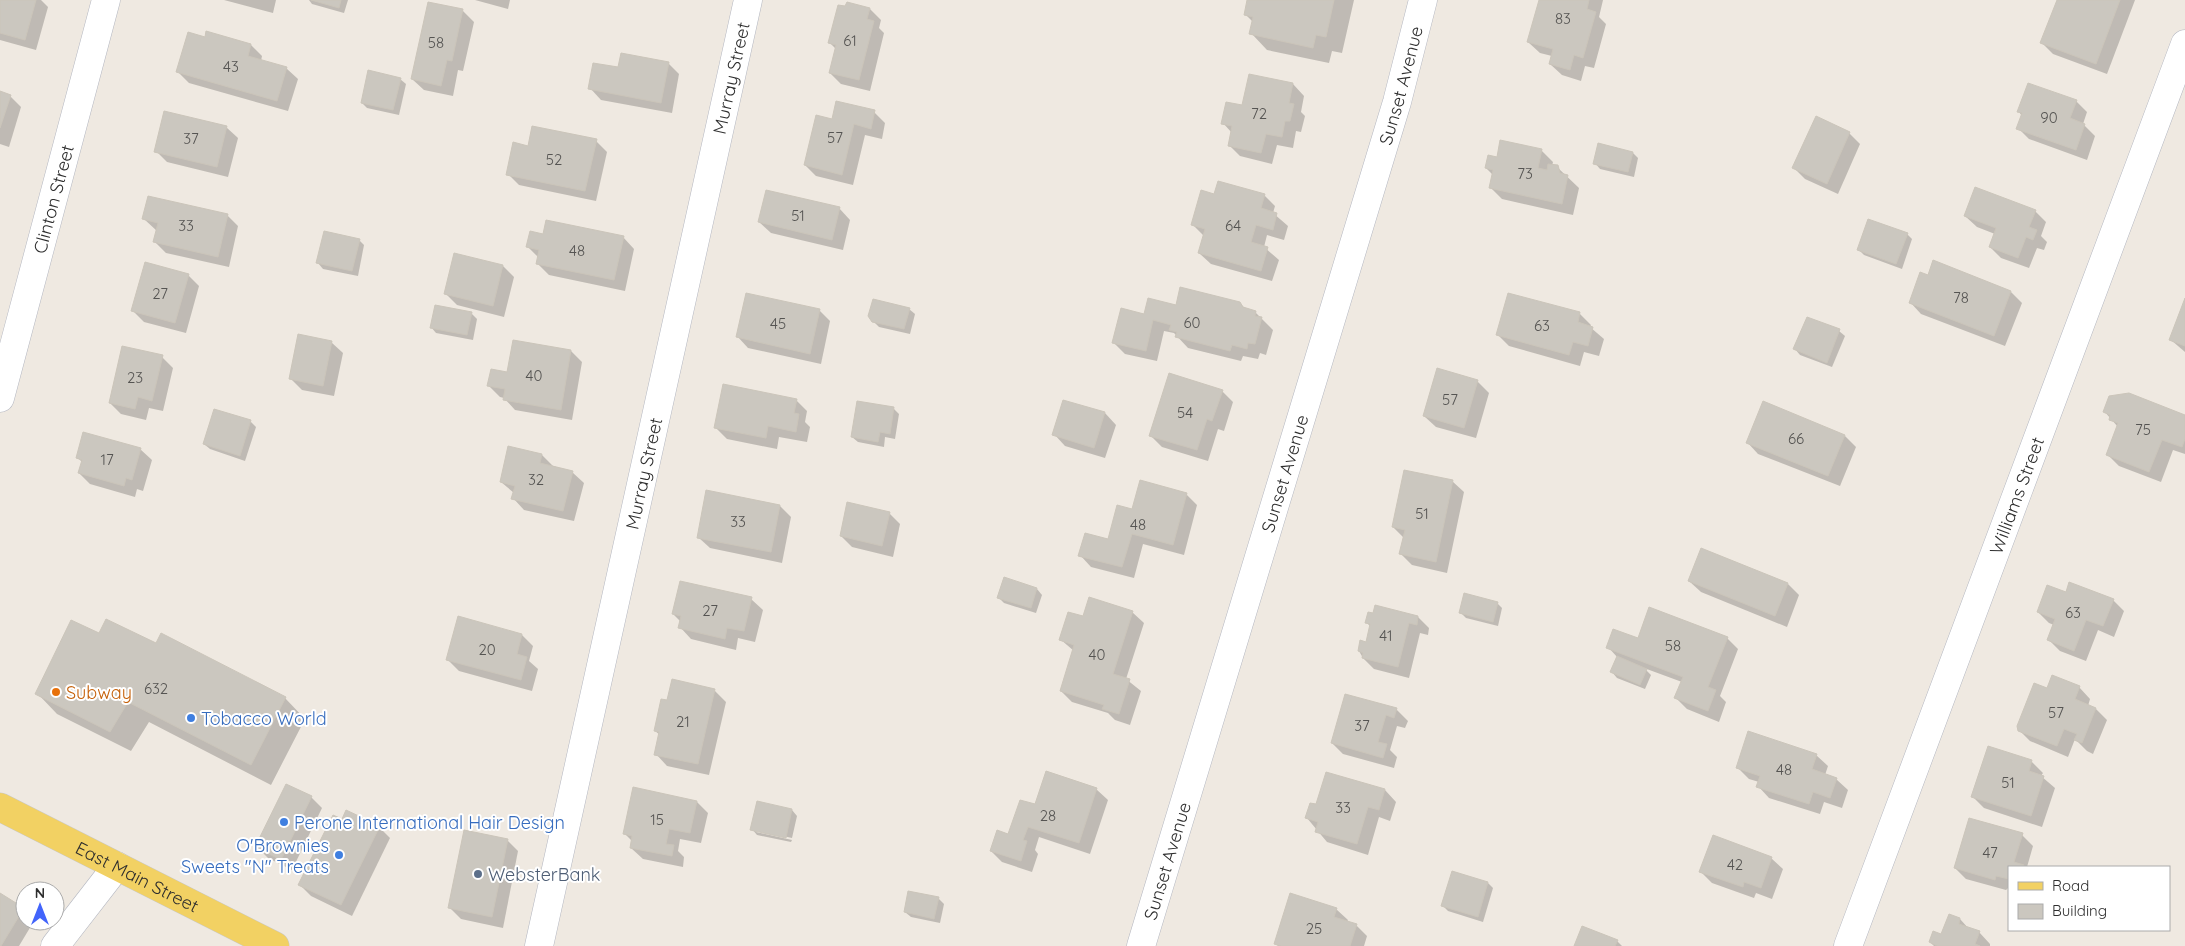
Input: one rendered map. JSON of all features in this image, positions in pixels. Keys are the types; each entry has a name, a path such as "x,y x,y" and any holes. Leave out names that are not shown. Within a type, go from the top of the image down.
{"main road":[{"name":"East Main Street","path":"0,808 275,946"}],"street":[{"name":"Clinton Street","path":"0,398 106,0"},
{"name":"Murray Street","path":"539,946 748,0"},
{"name":"Sunset Avenue","path":"1141,946 1397,102 1423,0"},
{"name":"Williams Street","path":"1848,946 2185,44"},
{"path":"55,946 117,866"}],"building":[{"path":"0,0 36,0 25,40 0,33"},
{"path":"311,0 341,0 339,8"},
{"path":"1247,0 1334,0 1326,37 1316,35 1313,48 1249,34 1253,17 1244,15"},
{"path":"1539,0 1589,0 1587,9 1596,12 1583,58 1574,55 1570,70 1549,64 1553,49 1527,42"},
{"path":"2057,0 2120,0 2096,64 2040,43"},
{"path":"428,2 463,9 452,61 447,60 441,86 411,79"},
{"path":"847,2 870,8 867,19 874,21 859,80 829,73 836,45 828,43 838,5 845,6"},
{"path":"206,31 251,44 248,56 287,67 277,101 176,72 188,32 205,37"},
{"path":"621,53 669,62 661,103 588,89 593,63 618,67"},
{"path":"368,70 401,78 393,110 361,103"},
{"path":"1249,74 1293,83 1289,103 1294,104 1290,121 1285,121 1282,137 1266,134 1261,153 1228,146 1232,126 1221,124 1226,102 1242,105"},
{"path":"2028,83 2077,100 2070,118 2085,124 2076,150 2016,129 2022,113 2017,112"},
{"path":"0,91 11,95 0,128"},
{"path":"836,101 875,110 871,129 854,124 842,175 804,165 816,115 832,119"},
{"path":"164,111 227,126 217,167 154,152"},
{"path":"1816,116 1850,132 1827,184 1792,168"},
{"path":"532,126 597,139 585,191 506,175 513,142 528,146"},
{"path":"1500,140 1542,149 1538,168 1547,170 1548,164 1558,165 1560,173 1568,175 1562,204 1489,188 1493,170 1485,168 1488,155 1497,157"},
{"path":"1598,143 1633,152 1628,172 1593,164"},
{"path":"1218,181 1265,194 1261,208 1277,213 1273,230 1256,225 1251,242 1268,247 1261,271 1198,253 1205,229 1191,225 1201,190 1214,194"},
{"path":"1975,187 2036,210 2029,227 2037,230 2033,240 2026,237 2018,258 1989,247 1996,228 1964,216"},
{"path":"766,190 840,207 832,240 758,222"},
{"path":"148,196 228,214 218,257 153,242 158,223 142,219"},
{"path":"1868,219 1908,233 1896,264 1857,250"},
{"path":"546,220 624,236 614,280 536,264 539,250 526,247 530,231 543,234"},
{"path":"324,231 360,239 352,271 316,263"},
{"path":"454,253 503,265 493,306 444,294"},
{"path":"1933,260 2011,291 1994,336 1909,303 1920,272 1928,275"},
{"path":"145,262 189,274 175,323 131,311"},
{"path":"1180,287 1240,302 1243,307 1256,311 1255,316 1262,317 1255,344 1248,343 1247,349 1232,345 1230,351 1175,337 1177,332 1169,330 1171,325 1153,320 1146,351 1112,343 1121,308 1144,314 1148,298 1176,305"},
{"path":"746,293 820,309 810,354 736,337"},
{"path":"1508,293 1580,312 1578,322 1593,327 1588,346 1573,342 1569,355 1496,335"},
{"path":"2185,298 2185,346 2169,340"},
{"path":"873,299 910,308 904,329 872,322 868,316"},
{"path":"435,305 472,312 467,335 430,328"},
{"path":"1807,317 1840,329 1827,363 1793,349"},
{"path":"298,334 332,341 323,386 289,379"},
{"path":"513,340 571,350 561,410 503,400 505,389 487,386 491,369 507,372"},
{"path":"122,346 163,355 152,401 138,397 135,409 109,403"},
{"path":"1437,368 1478,380 1464,428 1423,416"},
{"path":"1169,373 1223,390 1212,421 1207,419 1197,450 1149,436"},
{"path":"723,384 797,399 794,413 799,414 796,432 768,426 766,438 714,428"},
{"path":"2129,393 2185,415 2185,439 2182,447 2162,440 2149,472 2106,455 2118,423 2109,420 2110,415 2103,412 2109,396"},
{"path":"1063,400 1105,412 1094,448 1052,435"},
{"path":"857,401 894,407 890,434 880,432 878,442 851,437"},
{"path":"1763,401 1845,435 1828,476 1746,443"},
{"path":"214,409 251,420 240,456 203,444"},
{"path":"83,432 141,448 132,480 126,478 124,486 78,473 82,460 76,458"},
{"path":"508,446 542,454 540,463 573,471 563,511 511,499 515,486 500,482"},
{"path":"1404,470 1453,480 1436,562 1399,554 1405,530 1392,527"},
{"path":"1140,480 1187,493 1173,545 1132,534 1122,567 1078,556 1085,533 1108,539 1117,505 1132,509"},
{"path":"706,490 780,505 771,552 697,538"},
{"path":"847,502 890,512 882,546 840,536"},
{"path":"1701,548 1788,583 1775,616 1688,581"},
{"path":"1004,577 1037,588 1031,608 997,598"},
{"path":"680,581 752,597 744,631 727,628 725,639 678,628 681,616 672,614"},
{"path":"2069,582 2114,599 2103,626 2086,620 2074,651 2047,640 2055,619 2037,612 2047,585 2066,592"},
{"path":"1464,593 1498,602 1493,622 1459,613"},
{"path":"1089,597 1133,611 1113,674 1130,679 1119,714 1102,709 1104,705 1060,691 1074,645 1059,640 1068,612 1083,616"},
{"path":"1375,605 1418,616 1417,625 1409,623 1398,667 1362,658 1363,653 1358,651 1360,640 1366,642 1370,624 1365,623 1368,612 1373,613"},
{"path":"1649,607 1728,637 1708,687 1716,690 1708,711 1674,698 1683,677 1606,648 1613,629 1638,638"},
{"path":"458,616 522,634 517,654 527,657 521,680 446,660"},
{"path":"106,619 156,643 161,633 286,697 251,765 128,702 110,732 35,694 71,620 99,633"},
{"path":"1617,656 1647,669 1640,685 1610,672"},
{"path":"2052,675 2080,686 2075,699 2096,708 2082,743 2074,740 2077,734 2064,729 2057,746 2018,731 2017,726 2034,683 2047,688"},
{"path":"672,679 715,689 698,764 654,755 659,732 654,731 661,699 667,700"},
{"path":"1345,694 1397,708 1394,718 1386,715 1378,742 1387,744 1383,758 1331,743"},
{"path":"1748,731 1817,754 1812,769 1837,778 1830,798 1813,792 1809,804 1756,787 1760,776 1736,768"},
{"path":"1988,746 2032,760 2029,771 2044,776 2031,816 1971,797"},
{"path":"1046,771 1097,788 1079,843 1028,827 1023,840 1027,841 1021,861 990,851 997,830 1008,834 1020,800 1035,804"},
{"path":"1326,772 1385,789 1379,810 1368,807 1357,844 1315,832 1318,822 1305,818 1310,803 1316,804"},
{"name":"Perone International Hair Design","path":"286,784 312,796 281,860 255,847"},
{"path":"633,787 697,801 690,833 669,829 666,844 674,845 672,856 630,848 632,836 623,834"},
{"path":"757,801 792,809 786,838 750,830"},
{"name":"O'Brownies Sweets \"N\" Treats","path":"346,810 380,826 341,905 298,885 333,815 342,819"},
{"path":"1969,818 2023,833 2014,862 2024,865 2008,866 2008,879 1996,876 1995,880 1954,868"},
{"name":"WebsterBank","path":"464,830 508,839 492,917 448,908"},
{"path":"1713,835 1772,857 1761,888 1744,882 1743,887 1699,872"},
{"path":"1452,871 1488,882 1478,917 1441,906"},
{"path":"908,891 939,897 934,919 904,912"},
{"path":"0,893 15,902 15,923 0,946"},
{"path":"1290,893 1337,908 1334,917 1357,924 1350,946 1281,946 1274,944"},
{"path":"1949,914 1960,918 1959,924 1980,931 1975,944 1980,946 1937,946 1929,942 1933,931 1941,934"},
{"path":"1582,926 1618,940 1615,946 1574,946"}],"place":[{"name":"Subway","path":"56,692"},
{"name":"Tobacco World","path":"191,718"},
{"name":"Perone International Hair Design","path":"284,822"},
{"name":"O'Brownies Sweets \"N\" Treats","path":"339,855"},
{"name":"WebsterBank","path":"478,874"}]}
